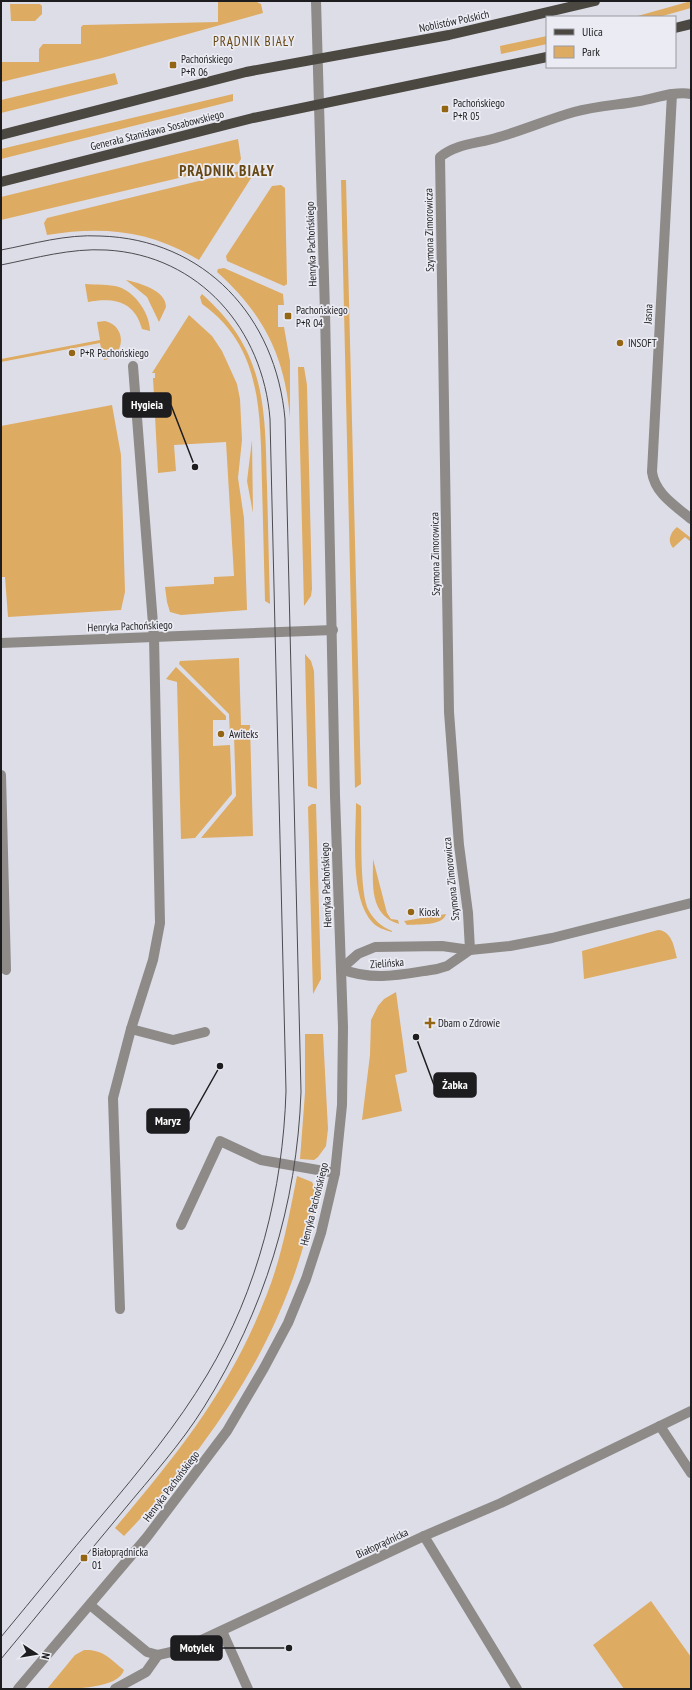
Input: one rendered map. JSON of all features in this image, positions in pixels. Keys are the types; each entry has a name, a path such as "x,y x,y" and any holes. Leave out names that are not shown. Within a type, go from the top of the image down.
{"main road":[{"name":"Noblistów Polskich","path":"318,58 449,35 595,1"},
{"path":"676,28 691,24"},
{"path":"319,104 546,57"},
{"path":"1,135 246,72 318,58"},
{"name":"Generała Stanisława Sosabowskiego","path":"1,182 253,118 319,104"}],"street":[{"name":"Henryka Pachońskiego","path":"18,1689 147,1537 227,1431 264,1368 288,1323 306,1279 321,1233 335,1173 342,1105 341,969 335,796 333,630 316,1"},
{"path":"672,94 691,94"},
{"name":"Szymona Zimorowicza","path":"470,950 468,913 459,846 450,712 440,157 450,149 494,139 573,112 602,105 639,101 672,94"},
{"name":"Jasna","path":"672,94 652,472 653,482 657,489 691,520"},
{"path":"120,1309 113,1098 131,1029 153,960 160,923 154,637 132,366"},
{"name":"Henryka Pachońskiego","path":"1,643 333,630"},
{"path":"1,775 6,970"},
{"name":"Zielińska","path":"470,950 447,966 437,969 374,977 358,976 341,969 358,954 375,947 442,946 470,950 510,946 552,938 691,903"},
{"path":"131,1029 173,1040 205,1032"},
{"path":"181,1225 220,1141 261,1160 335,1173"},
{"name":"Białoprądnicka","path":"158,1655 180,1650 222,1631 424,1536 501,1503 691,1411"},
{"path":"660,1426 691,1473"},
{"path":"424,1536 517,1689"},
{"path":"90,1605 143,1650 158,1655 146,1672 115,1689"},
{"path":"222,1631 248,1689"}],"green space":[{"path":"255,1 261,4 263,13 102,58 1,82 1,62 39,62 39,49 43,44 81,44 81,27 83,25 218,22 218,2"},
{"path":"691,1 691,8 663,16 638,16"},
{"path":"10,4 40,4 42,6 42,14 35,21 11,21"},
{"path":"546,36 546,44 501,54 500,46"},
{"path":"115,73 118,84 1,113 1,100"},
{"path":"233,94 233,101 1,159 1,149"},
{"path":"238,139 241,159 238,164 1,220 1,197"},
{"path":"248,169 253,175 199,260 162,242 125,233 87,231 47,235 44,223 47,218"},
{"path":"341,180 346,180 361,784 355,788"},
{"path":"281,185 285,188 287,284 284,286 227,261 226,256 272,186"},
{"path":"224,268 283,294 284,305 278,305 278,327 284,327 290,361 290,418 283,375 277,355 269,337 247,303 217,272 218,269"},
{"path":"126,280 151,288 162,296 166,307 159,322 147,297"},
{"path":"85,284 115,286 131,294 145,311 148,318 150,331 142,329 134,312 122,303 106,300 88,302"},
{"path":"202,294 223,315 239,337 250,359 258,381 265,430 270,604 265,601 260,432 254,384 247,362 237,341 222,321 202,304 200,297"},
{"path":"189,315 212,336 222,351 237,384 240,399 242,440 238,478 244,518 247,610 181,615 170,612 167,602 165,587 214,584 214,577 234,576 226,442 174,445 176,471 158,473 153,378 155,378 155,373 152,373"},
{"path":"105,321 112,324 117,329 120,334 121,341 117,353 104,360 100,343 1,362 1,359 100,340 97,322"},
{"path":"298,367 304,367 307,385 312,589 311,596 304,606"},
{"path":"112,405 121,455 125,592 121,610 8,617 5,577 1,577 1,426"},
{"path":"252,440 253,513 247,481"},
{"path":"677,527 691,538 691,542 685,537 673,548 670,543 670,537"},
{"path":"305,654 311,661 314,671 317,789 308,786"},
{"path":"239,658 241,725 250,725 253,836 201,838 236,796 234,736 230,736 229,714 179,664 180,661"},
{"path":"176,667 226,716 226,720 213,720 213,746 230,745 232,794 195,838 181,839 177,682 166,679"},
{"path":"356,803 361,806 362,876 366,903 369,911 376,920 392,932 379,928 373,923 365,912 360,898 357,882 355,848"},
{"path":"312,804 316,804 321,979 313,994 308,807"},
{"path":"373,859 387,913 391,919 398,920 399,924 389,920 382,914 378,906 373,888"},
{"path":"446,914 440,921 430,924 407,925 404,921"},
{"path":"658,930 666,933 672,940 677,958 584,979 582,951"},
{"path":"396,992 407,1072 395,1075 402,1111 362,1120 370,1055 371,1020 378,1006 384,999"},
{"path":"305,1034 323,1034 328,1129 326,1146 314,1160 300,1159 305,1093"},
{"path":"297,1176 312,1182 316,1195 314,1209 293,1279 276,1320 256,1360 234,1398 209,1434 183,1470 124,1536 115,1528 161,1473 202,1418 237,1360 253,1328 277,1265 285,1236"},
{"path":"651,1601 691,1657 691,1689 624,1689 593,1645"},
{"path":"84,1650 96,1651 110,1659 124,1670 120,1677 102,1685 90,1687 47,1689 75,1655"}],"tram line":[{"path":"1,250 75,236 100,236 138,241 172,252 202,268 228,290 250,317 267,348 279,382 285,419 301,1092 293,1175 274,1256 244,1333 225,1371 195,1421 176,1447 1,1659"},
{"path":"1,265 54,254 93,250 106,250 140,255 170,266 197,282 221,303 240,328 255,356 265,386 270,419 286,1091 280,1165 273,1202 254,1274 225,1342 195,1394 158,1447 1,1637"}],"place":[{"name":"Pachońskiego P+R 06","path":"173,65"},
{"name":"Pachońskiego P+R 05","path":"445,109"},
{"name":"Pachońskiego P+R 04","path":"288,316"},
{"name":"INSOFT","path":"620,343"},
{"name":"P+R Pachońskiego","path":"72,353"},
{"name":"Hygieia","path":"195,467"},
{"name":"Awiteks","path":"221,734"},
{"name":"Kiosk","path":"411,912"},
{"name":"Dbam o Zdrowie","path":"430,1023"},
{"name":"Żabka","path":"416,1037"},
{"name":"Maryz","path":"220,1066"},
{"name":"Białoprądnicka 01","path":"84,1558"},
{"name":"Motylek","path":"289,1648"}],"district":[{"name":"PRĄDNIK BIAŁY","path":"254,41"},
{"name":"PRĄDNIK BIAŁY","path":"227,171"}]}
